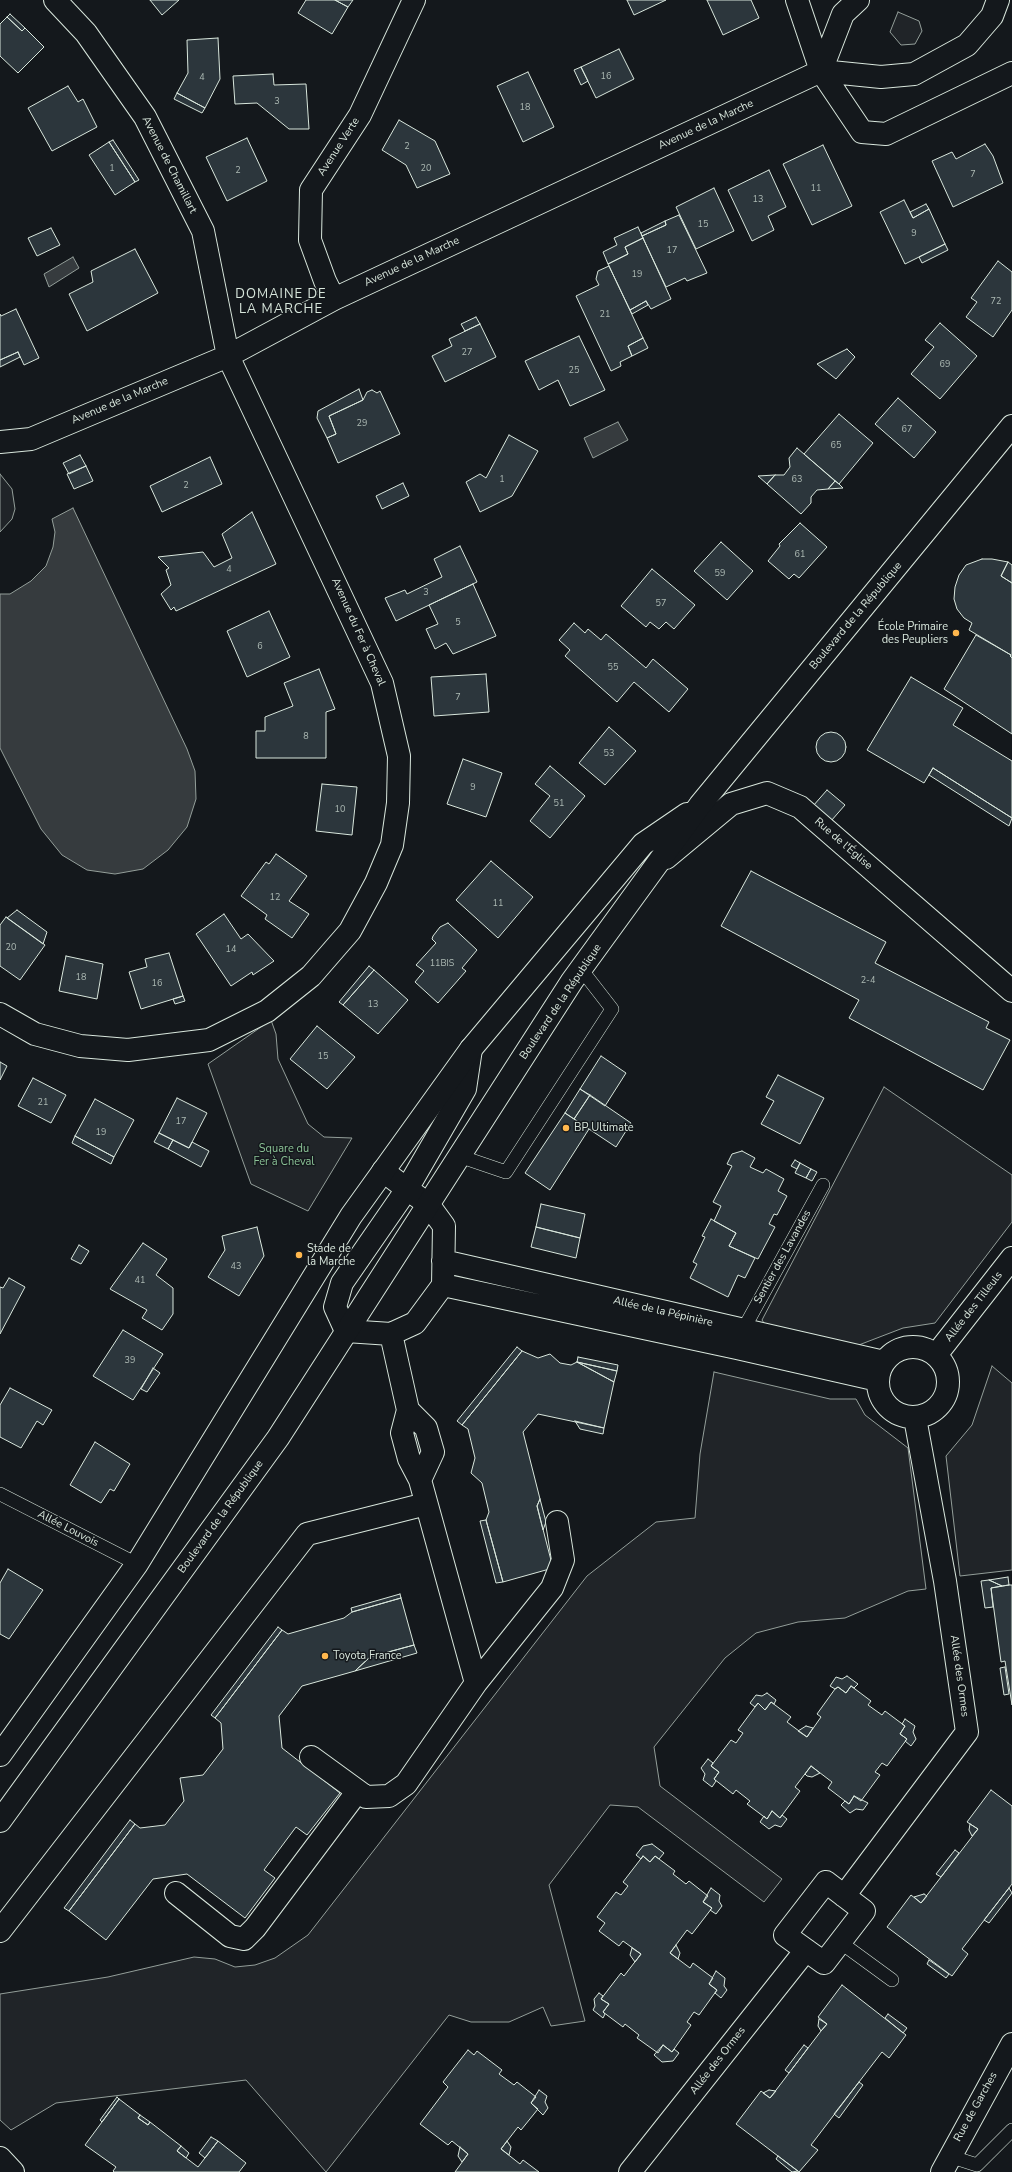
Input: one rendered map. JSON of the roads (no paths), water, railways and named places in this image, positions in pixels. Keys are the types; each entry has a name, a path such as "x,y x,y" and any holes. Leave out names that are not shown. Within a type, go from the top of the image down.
{"street":[{"name":"Avenue de Chamillart","path":"56,0 86,34 145,117 203,231 228,356"},
{"name":"Avenue Verte","path":"334,299 324,281 310,240 311,190 360,115 414,0"},
{"path":"798,0 821,71 862,132 886,134 1012,73"},
{"path":"821,71 842,14 858,0"},
{"name":"Avenue de la Marche","path":"0,442 31,439 228,356 334,299 821,71 882,76 914,74 967,45 992,16 998,0"},
{"name":"Avenue du Fer à Cheval","path":"0,1014 35,1034 80,1046 128,1050 209,1040 267,1011 311,976 350,931 376,883 392,845 398,803 399,756 382,683 228,356"},
{"name":"Boulevard de la République","path":"0,1821 278,1438 581,969 700,805 1012,426"},
{"name":"Rue de l'Église","path":"658,864 731,804 767,793 800,807 1012,991"},
{"name":"Boulevard de la République","path":"0,1754 136,1564 351,1216 470,1049 643,844 700,805"},
{"path":"383,1171 406,1189 428,1204 444,1226 443,1285 415,1323 391,1334 346,1331 336,1307 342,1283 406,1189 465,1089 470,1049"},
{"name":"Allée des Tilleuls","path":"936,1356 1012,1258"},
{"name":"Allée de la Pépinière","path":"443,1261 740,1339 881,1371"},
{"name":"Allée de la Pépinière","path":"443,1285 740,1339"},
{"path":"391,1334 408,1410 402,1433 409,1459 420,1480 476,1683"},
{"path":"908,1347 918,1347 936,1356 943,1365 947,1376 948,1388 944,1399 937,1408 927,1415 915,1418 904,1417 893,1412 884,1403 879,1392 881,1371 895,1352 908,1347"},
{"name":"Allée des Ormes","path":"844,1896 967,1732 945,1581 915,1418"},
{"path":"4,1934 307,1534 426,1504"},
{"path":"311,1757 366,1797 389,1796 406,1784 476,1683 552,1588 563,1560 557,1522"},
{"path":"176,1893 230,1936 244,1939 255,1928 358,1792"},
{"path":"826,1882 864,1911 840,1942 824,1963 785,1935 826,1882"},
{"name":"Allée des Ormes","path":"630,2172 806,1950"},
{"name":"Rue de Garches","path":"946,2164 1012,2044"},
{"path":"0,2158 13,2172"}],"lane":[{"path":"459,1156 506,1172 612,1009 581,969"},
{"name":"Sentier des Lavandes","path":"740,1339 823,1185"},
{"name":"Allée Louvois","path":"0,1494 136,1564"},
{"path":"840,1942 892,1980"},
{"path":"946,2164 977,2165 1012,2130"}],"place":[{"name":"École Primaire des Peupliers","path":"956,633"},
{"name":"BP Ultimate","path":"566,1128"},
{"name":"Stade de la Marche","path":"299,1255"},
{"name":"Toyota France","path":"325,1656"}],"district":[{"name":"DOMAINE DE LA MARCHE","path":"281,302"}],"park label":[{"name":"Square du Fer à Cheval","path":"284,1155"}]}
